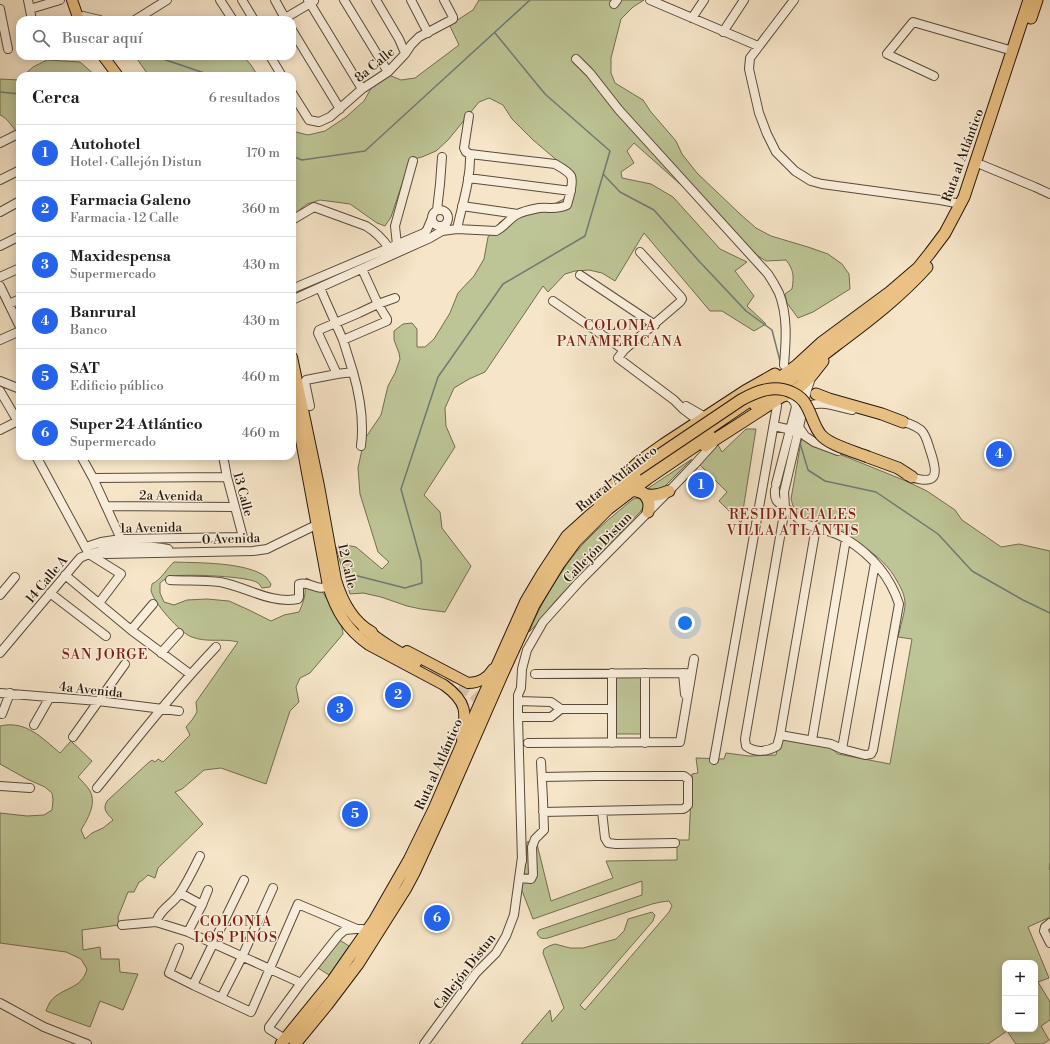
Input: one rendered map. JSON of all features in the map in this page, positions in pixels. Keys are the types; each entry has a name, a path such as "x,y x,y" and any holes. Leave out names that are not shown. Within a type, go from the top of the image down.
{"highway":[{"name":"Ruta al Atlántico","path":"283,1041 333,980 374,921 414,850 434,809 526,601 567,536 626,484 748,402 796,366 821,343 875,304 918,268 930,253 961,204 1029,0"},
{"name":"Ruta al Atlántico","path":"295,1044 328,1005 358,964 399,900 442,812 534,605 558,564 576,541 608,509 647,479 774,392 868,322 914,282 934,259 950,235 966,206 982,165 1037,0"},
{"path":"811,361 821,350 894,292 918,268"},
{"path":"567,536 574,524 584,513 640,461 702,419 745,391 785,368 821,343"},
{"path":"647,479 661,474 780,401 802,385 838,344"},
{"path":"624,475 637,470 740,400 771,388 787,390 801,398 806,404 820,433 828,441 898,468 912,477"},
{"path":"811,392 903,422"},
{"path":"632,491 636,490 644,494 655,495 669,492"},
{"path":"644,494 649,501 648,512"},
{"path":"364,628 387,645 416,662"},
{"path":"418,863 430,853 453,801"}],"main road":[{"path":"66,0 75,16"},
{"path":"72,0 76,16"},
{"path":"99,60 108,72"},
{"path":"106,60 115,72"},
{"name":"12 Calle","path":"296,380 321,524 328,586 333,601 346,624 360,639 454,692 459,698 465,712 462,744"},
{"name":"12 Calle","path":"296,418 336,580 344,602 364,628 468,683 476,683 486,678 505,647"},
{"path":"344,602 346,611 356,626 354,633"}],"street":[{"path":"28,0 31,16"},
{"path":"30,9 60,0"},
{"path":"141,16 167,0"},
{"path":"220,0 230,16"},
{"path":"242,0 252,16"},
{"path":"276,0 283,16"},
{"path":"344,0 388,72"},
{"path":"376,0 399,39 405,54"},
{"path":"411,0 428,33"},
{"name":"8a Calle","path":"296,99 309,120 319,122 330,117 362,89 388,72 405,54 415,40 453,19 444,0"},
{"path":"650,0 722,32 758,46"},
{"path":"692,18 704,0"},
{"path":"722,32 744,0"},
{"path":"794,0 750,58 749,69 759,113 776,152 795,171 811,181 822,184 961,204"},
{"path":"288,16 311,1 362,89"},
{"path":"0,9 8,49"},
{"path":"934,76 887,54 913,22 1013,51"},
{"path":"296,37 340,109"},
{"path":"576,59 590,73 609,99 768,274 779,293 785,314 786,338 784,365"},
{"path":"271,60 279,72"},
{"path":"296,298 430,238 442,231 457,229 496,231 518,214 538,208 561,208 567,205 572,178 563,169 553,164 470,154 466,152 464,148 469,116"},
{"path":"0,143 16,136"},
{"path":"457,229 468,178 470,154"},
{"path":"296,287 424,233 427,230 433,214 437,210 442,157"},
{"path":"397,244 395,226 413,161"},
{"path":"982,165 1050,194"},
{"path":"0,180 16,172"},
{"path":"468,178 570,191"},
{"path":"0,212 16,203"},
{"path":"462,206 518,214"},
{"path":"296,218 314,207 366,226 380,235 389,248"},
{"path":"437,210 444,210 447,213 448,218 442,231"},
{"path":"432,218 437,225 443,225 446,222"},
{"path":"0,246 16,238"},
{"path":"640,252 682,299 655,325 624,350 618,359 674,400 686,406 702,419"},
{"path":"343,340 387,321 362,269"},
{"path":"0,277 16,270"},
{"path":"580,275 655,325"},
{"path":"0,286 16,319"},
{"path":"320,288 343,340 353,372 359,399 362,424 361,446"},
{"path":"337,374 318,333 319,330 395,298"},
{"path":"9,304 16,301"},
{"path":"553,301 624,350"},
{"path":"0,340 16,333"},
{"path":"310,406 306,381 353,372"},
{"path":"774,426 796,430 814,442 920,480 931,479 934,475 936,470 935,464 926,437 916,427 903,422 823,404 816,401 811,397 812,375"},
{"path":"0,381 16,387"},
{"path":"0,391 16,418"},
{"path":"780,735 831,744 842,749 865,755 871,754 873,750 899,604 896,594 889,581 875,563 862,550 836,533 807,524 796,518 776,500 775,489 802,411 811,392"},
{"path":"714,760 774,426 780,401 789,397 792,398 796,404 796,430 784,492 786,508 745,739 746,746 750,749 764,751 771,750 777,746 816,527"},
{"path":"802,411 814,404 823,404"},
{"path":"0,430 16,424"},
{"name":"Callejón Distun","path":"424,1044 476,973 496,953 506,936 514,915 522,861 520,701 523,695 521,688 522,669 527,650 532,639 543,622 579,582 669,492 718,438"},
{"path":"38,460 91,551 121,574 121,576 99,603"},
{"path":"83,460 121,539"},
{"name":"13 Calle","path":"224,460 243,536 241,538"},
{"path":"93,478 227,477"},
{"path":"775,489 779,494 784,492"},
{"name":"2a Avenida","path":"106,506 235,507"},
{"name":"0 Avenida","path":"91,551 106,548 135,546 160,548 180,552 267,549 321,524"},
{"name":"1a Avenida","path":"91,551 101,542 121,539 241,538"},
{"path":"812,740 846,539"},
{"name":"14 Calle A","path":"0,653 65,574 80,558 91,551"},
{"path":"842,749 875,563"},
{"path":"65,574 131,630 161,654 190,674"},
{"path":"0,595 15,577"},
{"path":"170,580 220,582 245,589 258,595 283,601 298,599 299,584 301,583 321,588 328,586"},
{"path":"50,593 106,636"},
{"path":"131,630 153,604"},
{"path":"161,654 179,633"},
{"path":"0,639 7,645"},
{"path":"97,788 190,674 216,647"},
{"path":"528,743 680,742 685,709 687,673 694,659"},
{"path":"73,737 125,664"},
{"path":"612,673 612,743"},
{"path":"645,673 645,743"},
{"path":"535,674 687,673"},
{"name":"4a Avenida","path":"0,693 98,701 160,710 179,711"},
{"path":"2,714 10,693"},
{"path":"34,725 50,697"},
{"path":"520,701 551,702 561,708 612,709"},
{"path":"520,717 551,717 561,708"},
{"path":"520,878 531,879 533,875 532,847 535,838 544,830 541,762"},
{"path":"542,778 596,776 684,776 688,779 688,805 685,808 543,812"},
{"path":"0,786 30,788"},
{"path":"602,811 604,838 608,843 675,843"},
{"path":"156,922 163,909 180,893 200,856"},
{"path":"193,985 244,880"},
{"path":"221,998 273,888"},
{"path":"188,932 202,906 208,890"},
{"path":"180,893 202,906"},
{"path":"179,948 169,973 251,1012 298,904 359,929 345,930 342,932 301,983 268,1028 283,1041"},
{"path":"122,925 156,922 188,932 301,983"},
{"path":"1047,925 1044,931 1050,944"},
{"path":"0,1003 44,1027 87,1044"}],"green space":[{"path":"479,0 644,0 633,7 621,19 611,58 611,73 615,83 643,100 651,112 676,141 682,154 697,173 756,228 771,236 828,254 842,264 849,274 850,289 813,312 798,318 787,303 785,294 792,289 793,281 792,270 786,260 766,261 758,256 735,233 634,143 627,151 634,163 621,172 622,178 651,184 673,197 720,249 747,262 735,271 754,296 747,306 766,324 754,331 722,311 710,311 644,233 615,281 602,273 589,270 575,271 565,274 548,292 543,286 485,372 454,388 445,408 446,426 455,447 424,495 440,512 442,528 471,566 445,612 407,606 381,597 363,593 350,594 336,548 346,545 356,547 382,569 389,562 378,552 360,494 358,468 364,440 381,415 388,386 400,359 394,340 394,331 403,324 412,323 417,329 417,347 425,347 434,339 450,313 458,293 474,276 484,259 488,237 500,222 510,215 548,207 564,199 572,187 572,173 533,140 512,119 503,105 489,98 479,102 448,140 436,151 410,160 391,217 385,226 377,223 350,204 320,200 307,204 296,213 296,132 308,135 325,131 346,117 364,101 374,83 389,75 401,80 415,78 459,45 449,24 473,10"},
{"path":"47,60 80,62 91,72 27,72 33,67"},
{"path":"138,60 247,60 255,72 146,72"},
{"path":"0,79 16,80 16,130 3,116 0,115"},
{"path":"746,429 756,429 741,523 719,501 727,492 699,464 718,445 722,452"},
{"path":"802,436 812,443 927,491 955,510 962,520 1001,547 1019,544 1050,551 1050,917 1028,927 1049,978 1038,982 1038,960 1002,960 1002,1032 1006,1032 988,1044 521,1044 550,1010 552,1022 564,1008 543,953 544,949 555,944 570,948 583,948 616,939 624,931 628,919 652,912 655,915 653,921 580,1005 585,1010 669,912 672,906 669,901 652,904 548,938 541,938 537,933 539,930 642,895 642,881 533,919 521,888 526,862 527,842 536,840 551,901 613,878 606,861 677,860 677,840 689,840 692,774 698,773 696,758 724,759 726,753 749,756 776,755 780,738 829,747 838,754 890,764 912,639 898,637 905,607 902,592 891,571 875,555 845,536 802,517 797,513 791,499"},
{"path":"692,459 658,493 647,489"},
{"path":"636,498 644,502 644,506 641,511 557,599 529,632 553,585 568,563 584,543 601,526"},
{"path":"174,562 222,564 247,568 266,577 271,584 270,587 262,588 258,583 231,577 204,575 174,576 163,580 160,583 160,593 164,602 174,605 187,600 207,599 229,601 271,621 284,615 299,612 304,597 306,578 317,586 335,611 343,634 310,673 300,678 296,687 299,702 290,711 266,784 221,768 204,770 182,789 175,792 203,824 158,868 155,878 148,875 139,882 134,892 128,892 118,917 119,925 82,930 83,950 100,947 101,959 119,959 120,972 138,974 123,1010 100,1001 90,1027 46,1011 50,1002 55,997 81,981 87,969 81,959 66,952 0,943 0,813 27,816 44,815 52,810 53,800 52,793 45,787 0,764 0,726 9,725 26,728 40,736 60,753 71,741 92,761 78,777 89,789 92,796 92,806 86,822 81,830 85,839 113,820 105,809 107,801 152,760 155,762 158,759 163,762 190,735 186,727 197,712 196,702 238,642 227,640 203,640 187,635 174,624 156,602 151,590 152,584 159,579"},
{"path":"615,675 643,675 643,734 615,734"},
{"path":"338,939 349,946 329,975 318,968"},
{"path":"1038,982 1050,1002 1050,1020 1041,1026 1049,1040 1043,1044 1016,1044 1008,1032 1038,1032"}],"waterway":[{"path":"296,158 302,160 365,151 530,0"},
{"path":"354,575 405,588 422,583 421,561 401,489 438,377 503,284 585,236 610,151 545,94 495,33"},
{"path":"166,60 201,72"},
{"path":"0,92 16,94"},
{"path":"603,174 620,192 654,210 746,311 772,330 780,361"},
{"path":"800,443 808,470 825,481 876,492 938,534 972,571 1023,600 1050,613"}],"tunnel":[{"path":"416,662 473,694 482,703 485,709"}],"place":[{"name":"Banrural","path":"999,454"},
{"name":"Autohotel","path":"701,485"},
{"name":"Farmacia Galeno","path":"398,695"},
{"name":"Maxidespensa","path":"340,709"},
{"name":"SAT","path":"355,814"},
{"name":"Super 24 Atlántico","path":"437,918"}],"district":[{"name":"COLONIA PANAMERICANA","path":"620,334"},
{"name":"RESIDENCIALES VILLA ATLÁNTIS","path":"793,522"},
{"name":"SAN JORGE","path":"105,654"},
{"name":"COLONIA LOS PINOS","path":"236,930"}]}
